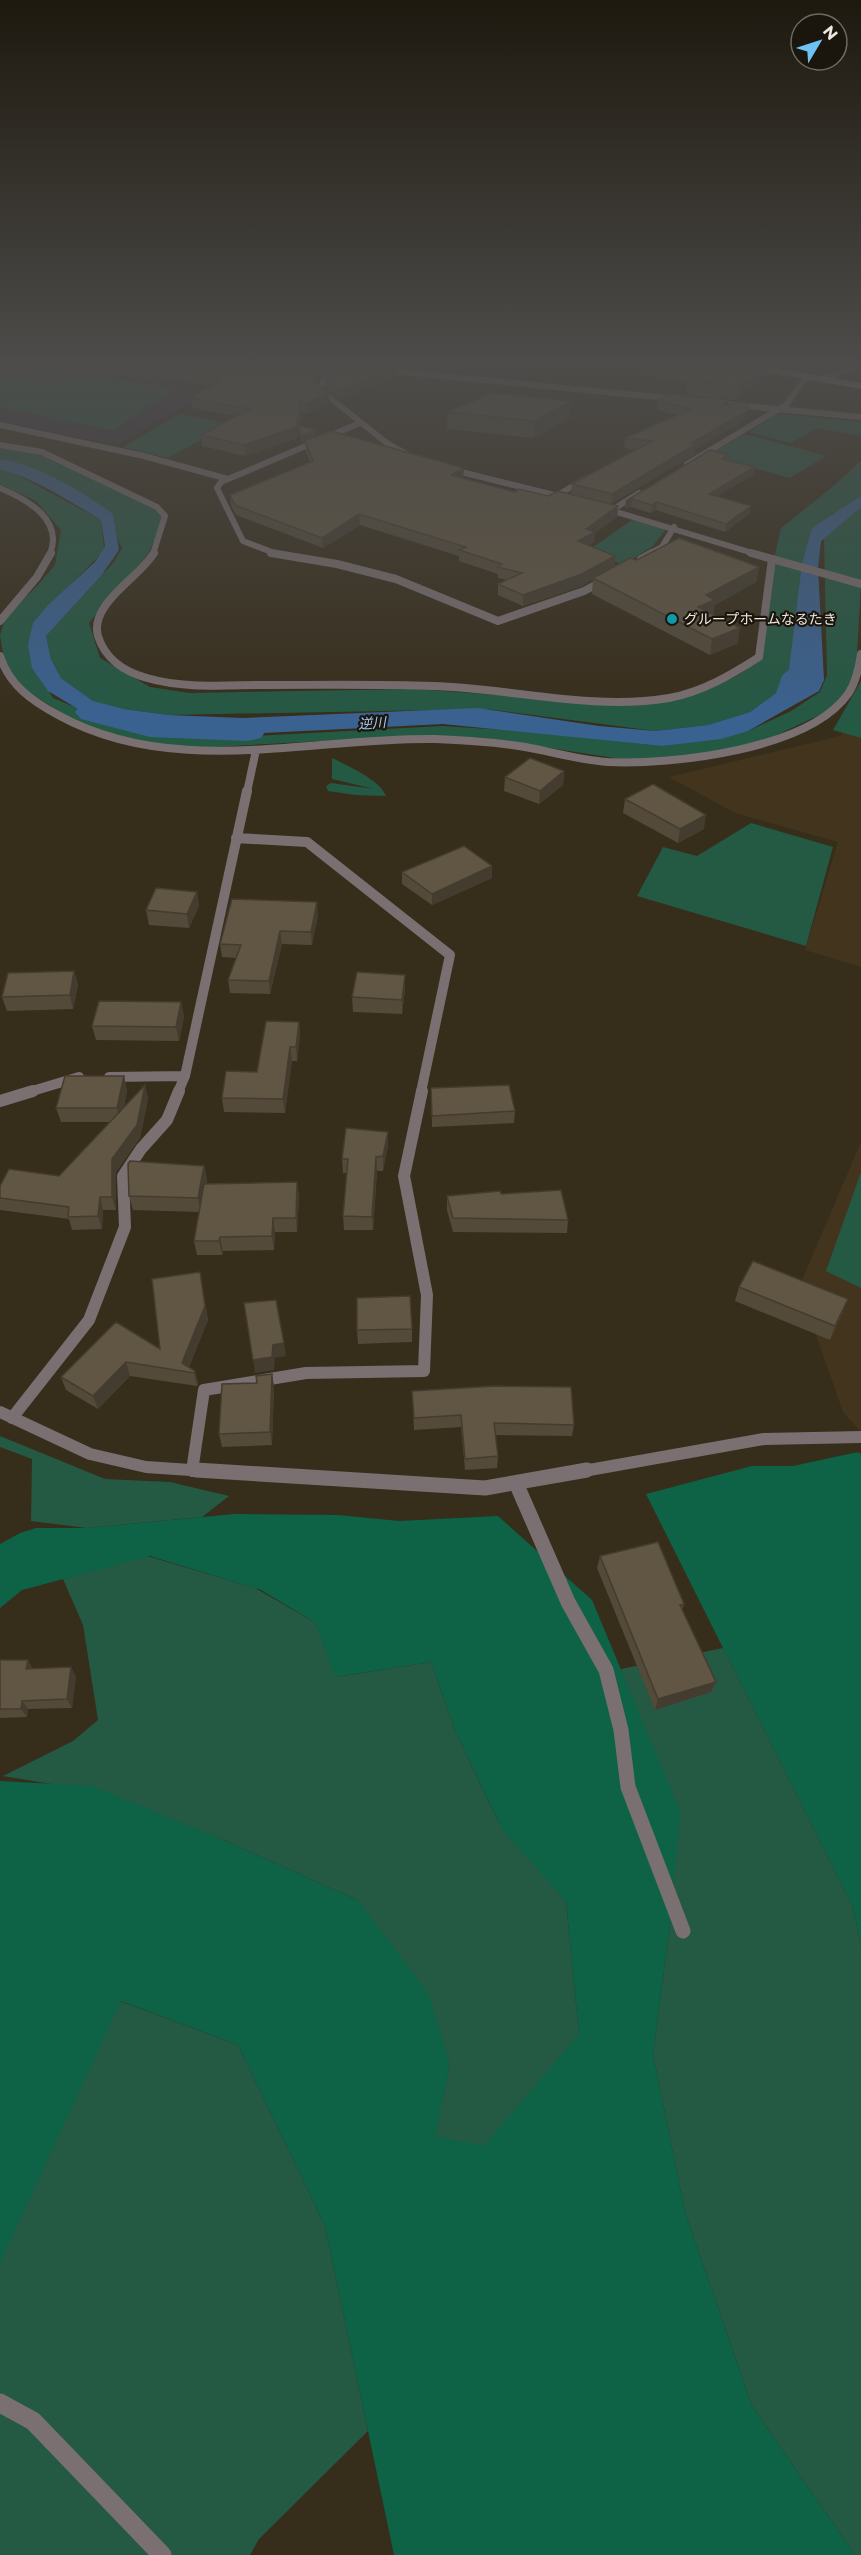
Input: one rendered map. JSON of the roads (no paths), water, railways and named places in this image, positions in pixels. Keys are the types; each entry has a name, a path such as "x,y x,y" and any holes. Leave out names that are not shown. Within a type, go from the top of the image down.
{"street":[{"path":"109,484 157,507 165,516 154,553 97,618 97,636 105,652 121,668 146,680 186,685 451,686 577,698 627,700 668,698 702,688 737,672 759,657 772,560"},
{"path":"222,484 218,488 243,540 255,548 275,554 337,564 396,579 498,621 584,591 611,577"},
{"path":"510,484 579,502"},
{"path":"556,496 577,484"},
{"path":"612,510 650,486"},
{"path":"0,488 32,503 49,521 55,541 49,560 0,621"},
{"path":"590,504 772,560 858,583"},
{"path":"637,562 662,547 674,528"},
{"path":"0,656 3,667 19,690 53,715 98,735 165,748 206,752 420,739 481,741 580,759 634,762 705,757 761,745 834,711 850,692 859,674 861,654"},
{"path":"256,750 184,1076 167,1120 141,1149 123,1176 124,1227 88,1320 6,1415 90,1454 146,1467 485,1488 764,1438 861,1437"},
{"path":"192,1471 204,1390 306,1373 424,1371 427,1295 404,1176 450,955 307,842 236,838"},
{"path":"0,1101 75,1077 184,1076"},
{"path":"516,1483 568,1602 606,1670 621,1730 628,1787 683,1931"},
{"path":"0,2403 33,2421 162,2555"}],"water":[{"path":"37,484 66,484 113,514 119,550 101,576 46,636 51,659 61,678 100,706 169,715 243,718 478,708 599,726 655,731 708,725 750,712 776,693 782,676 789,669 802,564 812,528 861,496 861,507 821,541 818,568 824,680 819,691 748,731 721,739 662,746 443,724 202,736 88,715 48,691 32,668 28,645 33,623 48,605 95,562 105,546 101,520"}],"waterway":[{"name":"逆川","path":"93,712 112,719 150,726 189,730 248,730"}],"place":[{"name":"グループホームなるたき","path":"672,619"}]}
